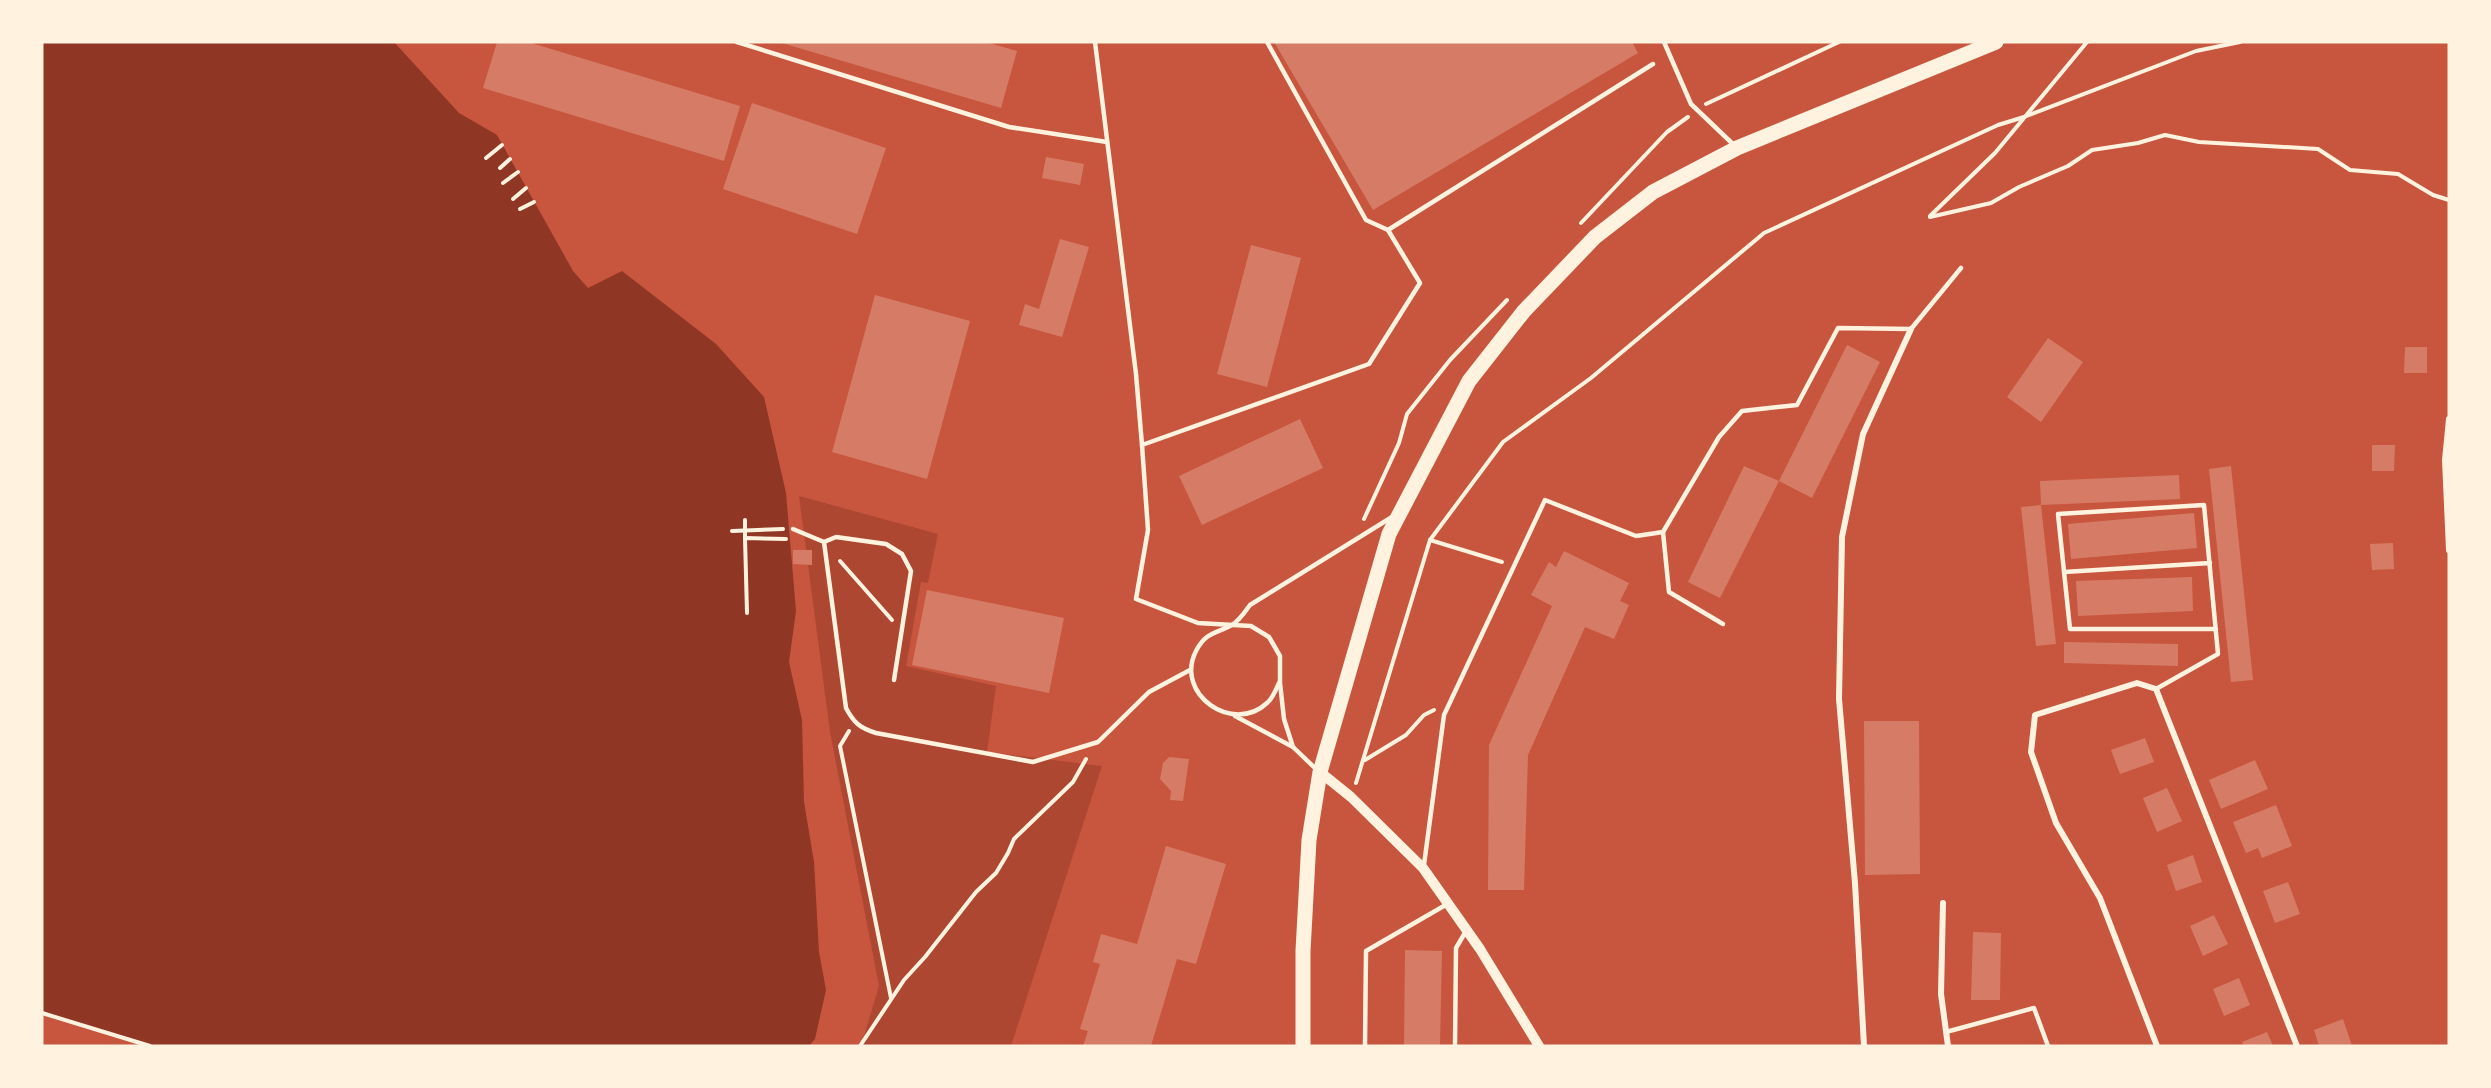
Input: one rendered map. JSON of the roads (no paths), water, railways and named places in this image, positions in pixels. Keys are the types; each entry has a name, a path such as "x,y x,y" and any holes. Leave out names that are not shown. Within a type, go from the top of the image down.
{"main road":[{"path":"1303,1046 1303,951 1309,840 1320,772 1389,534 1469,381 1524,311 1595,237 1653,192 1737,148 1996,42"}],"street":[{"path":"1864,1046 1855,883 1839,699 1842,537 1863,434 1911,329"},
{"path":"2449,419 2445,460 2449,550"},
{"path":"2157,1046 2100,898 2056,823 2031,752 2035,715 2137,682 2156,689 2297,1046"},
{"path":"1320,772 1351,797 1423,868 1449,903 1539,1046"},
{"path":"1943,903 1941,994 1948,1046"}],"lane":[{"path":"737,42 1010,127 1107,142"},
{"path":"1095,42 1136,374 1142,445 1148,530 1136,599 1198,623 1251,626 1269,636 1280,656 1284,719 1293,747"},
{"path":"1142,445 1369,364 1420,283 1388,230 1366,220 1267,42"},
{"path":"1664,42 1691,104 1737,148"},
{"path":"1388,230 1653,64"},
{"path":"1723,624 1669,592 1663,532 1719,437 1742,411 1797,405 1838,328 1911,329 1961,268"},
{"path":"1423,868 1444,715 1545,500 1636,536 1663,532"},
{"path":"2156,689 2218,654 2216,629 2210,564 2204,505 2058,514 2070,629 2216,629"},
{"path":"1320,772 1293,747 1235,716 1211,707 1196,691 1190,670 1195,653 1207,635 1234,624 1250,605 1366,534 1403,508"},
{"path":"793,529 824,542 836,537 886,544 902,554 911,570 894,680"},
{"path":"824,542 846,708 854,723 876,734 1033,762 1098,742 1149,692 1190,670"},
{"path":"2064,572 2210,564"},
{"path":"1235,716 1254,712 1269,702 1280,683"},
{"path":"1365,1046 1366,951 1449,903"},
{"path":"1455,1046 1456,948 1466,930"},
{"path":"1946,1032 2034,1008 2048,1046"}]}
